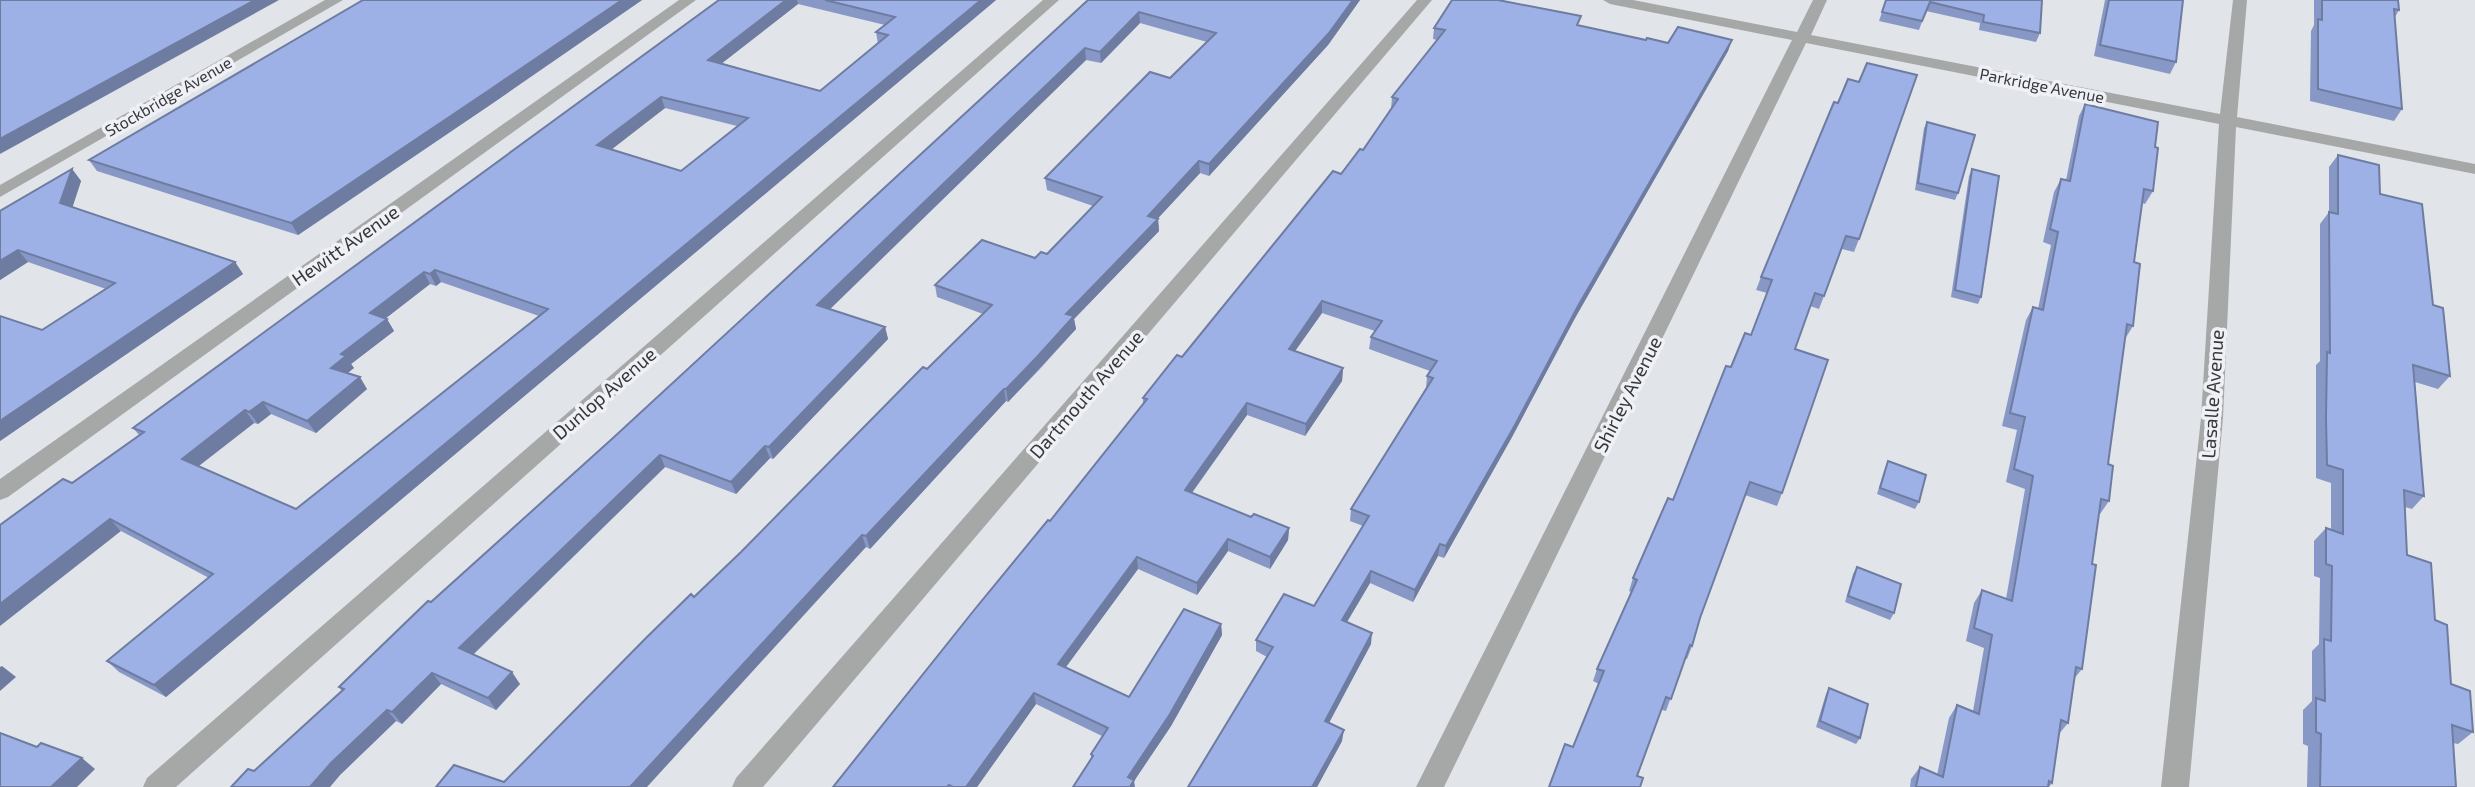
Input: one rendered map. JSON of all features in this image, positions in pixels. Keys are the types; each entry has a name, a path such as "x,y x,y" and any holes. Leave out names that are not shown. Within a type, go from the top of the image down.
{"street":[{"name":"Stockbridge Avenue","path":"0,192 335,0"},
{"name":"Hewitt Avenue","path":"0,491 690,0"},
{"name":"Dunlop Avenue","path":"157,787 1052,0"},
{"name":"Dartmouth Avenue","path":"746,787 1425,0"},
{"name":"Parkridge Avenue","path":"1610,0 2475,169"},
{"name":"Shirley Avenue","path":"1430,787 1820,0"},
{"name":"Lasalle Avenue","path":"2175,787 2211,418 2228,122 2240,0"}],"building":[{"path":"0,0 255,0 0,139"},
{"path":"363,0 622,0 291,223 89,160"},
{"path":"719,0 786,0 708,60 820,91 888,35 876,32 895,17 825,0 981,0 154,685 107,661 213,574 110,519 0,604 0,525 63,479 72,483 144,432 133,428","holes":["661,97 748,118 681,171 597,145","435,270 548,309 296,509 182,459 245,410 249,412 263,402 307,421 360,377 331,368 346,356 341,354 387,319 370,313 424,272 430,274"]},
{"path":"1088,0 1353,0 1329,33 1209,164 1199,161 1148,216 1158,219 1066,314 1074,316 1037,357 866,536 862,535 630,787 436,787 454,765 504,782 691,594 694,597 741,552 923,367 927,369 992,305 935,285 982,240 1035,258 1041,252 1047,254 1102,197 1045,178 1150,72 1170,78 1216,33 1139,12 1100,52 1085,48 817,305 885,327 769,447 765,446 731,482 660,455 459,648 512,672 488,698 432,673 392,712 387,710 331,763 310,787 231,787 248,769 254,771 344,689 339,687 428,601 431,602 613,438"},
{"path":"1452,0 1498,0 1581,16 1577,25 1646,40 1647,38 1668,43 1678,27 1732,40 1578,306 1515,425 1446,546 1440,544 1415,590 1371,571 1342,620 1372,633 1325,721 1344,730 1312,787 1188,787 1273,647 1256,640 1284,594 1314,606 1369,516 1351,509 1433,378 1427,376 1437,361 1371,337 1382,321 1322,301 1289,349 1343,368 1306,424 1247,403 1185,490 1251,517 1254,514 1289,528 1270,557 1228,539 1197,583 1137,557 1058,664 1129,697 1184,609 1221,624 1170,714 1128,777 1134,780 1130,787 1073,787 1108,728 1034,693 966,787 833,787 975,609 1048,520 1050,521 1147,399 1143,398 1177,355 1182,357 1333,171 1341,174 1360,149 1363,150 1398,99 1392,97 1445,30 1434,28"},
{"path":"1886,0 2042,0 2040,33 1983,22 1984,15 1930,2 1922,21 1882,12"},
{"path":"2109,0 2183,0 2176,62 2100,45"},
{"path":"2322,0 2398,0 2399,10 2394,9 2402,109 2318,89 2318,19 2322,20"},
{"path":"1867,63 1917,75 1859,239 1846,236 1824,296 1815,293 1795,349 1828,360 1782,493 1750,482 1692,646 1690,645 1671,699 1666,697 1637,776 1643,778 1640,787 1549,787 1565,744 1573,747 1604,671 1597,669 1637,580 1633,578 1668,498 1673,500 1726,366 1731,367 1745,333 1751,335 1772,280 1761,277 1834,102 1838,103 1848,79 1859,82"},
{"path":"2085,104 2158,122 2155,147 2158,148 2153,191 2144,189 2134,262 2140,264 2133,326 2127,324 2108,464 2113,466 2109,501 2101,499 2092,564 2096,565 2082,669 2076,667 2068,723 2061,720 2052,783 2049,781 2048,787 1916,787 1920,767 1943,777 1957,705 1979,714 1992,635 1974,628 1982,590 2012,601 2033,476 2014,469 2025,417 2010,413 2033,307 2043,310 2058,232 2050,229 2061,179 2070,181"},
{"path":"1927,122 1975,135 1958,193 1918,183"},
{"path":"2338,155 2379,165 2380,194 2422,204 2433,305 2443,308 2450,376 2413,365 2424,496 2404,490 2407,555 2431,563 2435,620 2447,625 2451,684 2470,691 2473,732 2452,725 2456,787 2320,787 2321,734 2316,732 2316,698 2325,701 2324,639 2331,641 2332,566 2326,564 2326,528 2343,534 2343,470 2327,465 2326,418 2327,352 2330,353 2329,212 2338,214"},
{"path":"72,169 60,203 235,262 0,421 0,316 42,330 115,283 18,250 0,261 0,211"},
{"path":"1972,169 1999,176 1981,297 1955,290"},
{"path":"1888,461 1926,475 1919,502 1880,488"},
{"path":"1857,567 1901,584 1894,613 1848,596"},
{"path":"1829,688 1868,704 1860,738 1820,721"},
{"path":"0,733 37,747 41,743 82,758 51,787 0,787"}]}
